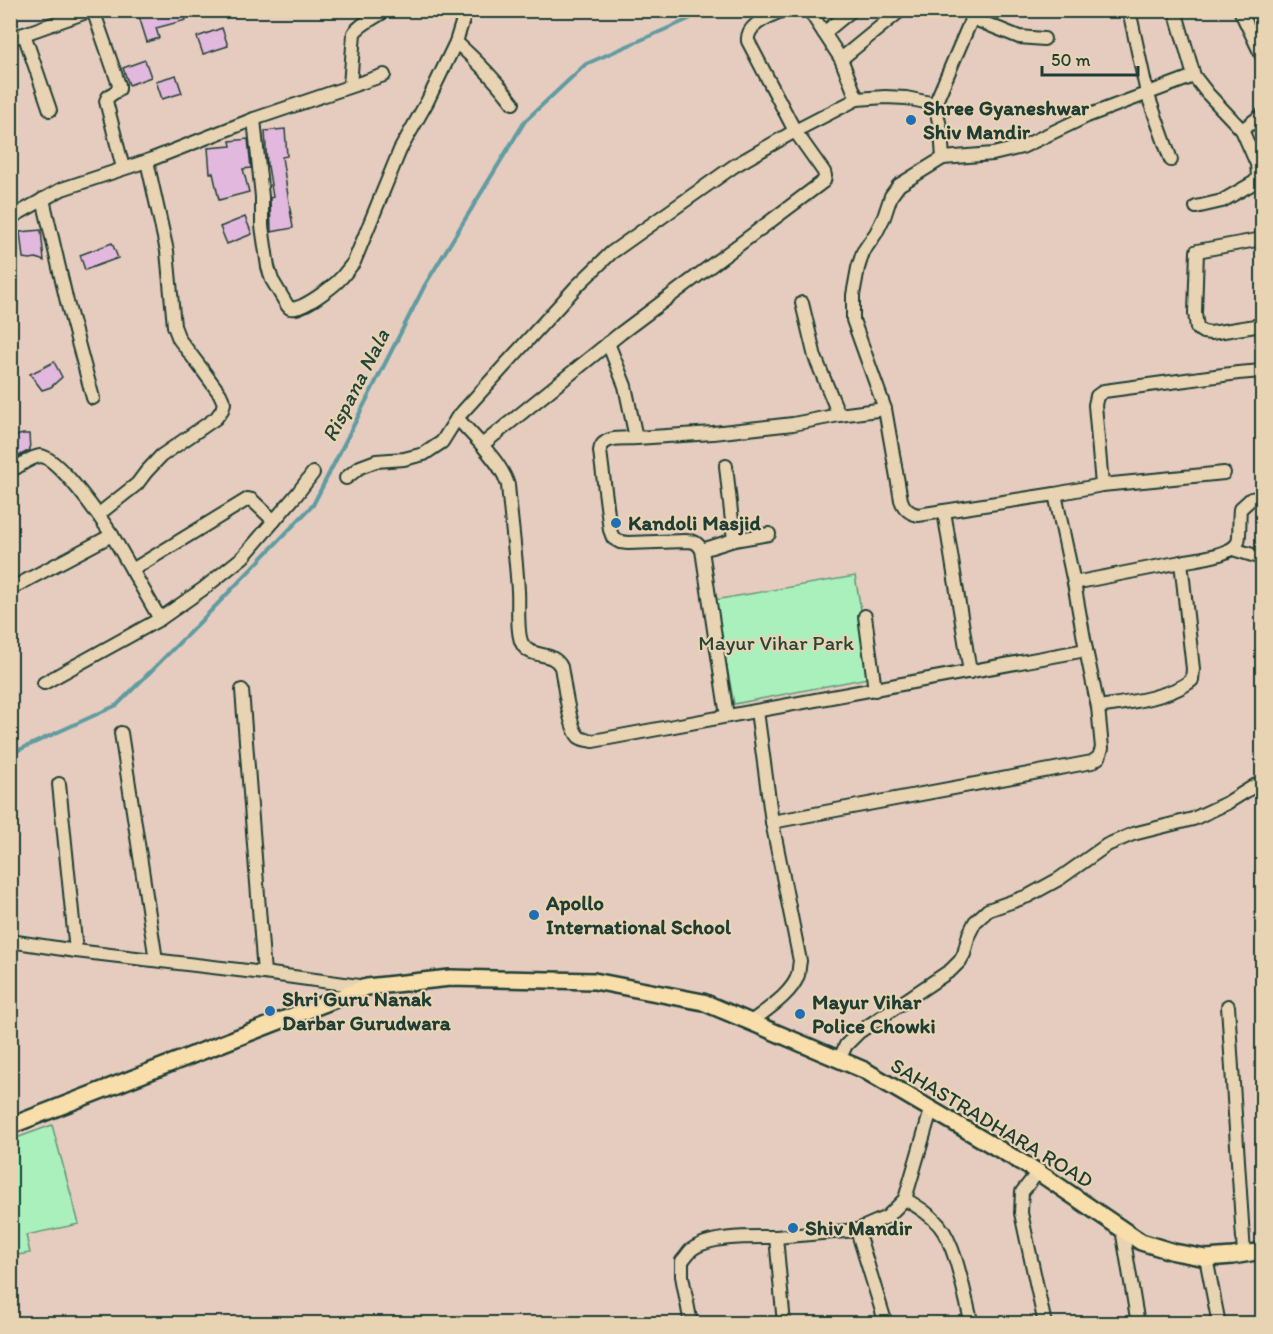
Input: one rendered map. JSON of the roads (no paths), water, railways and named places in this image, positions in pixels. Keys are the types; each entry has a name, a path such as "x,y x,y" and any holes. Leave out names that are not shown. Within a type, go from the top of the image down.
{"main road":[{"name":"SAHASTRADHARA ROAD","path":"10,1126 367,987 450,978 594,981 703,1002 864,1070 1038,1172 1141,1242 1174,1252 1206,1258 1263,1251"}],"street":[{"path":"10,39 93,10 119,85 106,101 123,168"},
{"path":"350,86 354,33 358,27 386,10"},
{"path":"254,119 262,197 262,226 268,267 272,280 286,305 294,309 322,294 342,277 354,262 400,150 427,102 456,42 466,10"},
{"path":"482,445 608,343 824,181 824,172 795,131 747,37 752,27 782,10"},
{"path":"808,10 841,59 857,99"},
{"path":"824,33 852,10"},
{"path":"841,59 901,10"},
{"path":"1129,10 1148,93 1171,160"},
{"path":"1175,10 1194,76 1242,130 1257,164 1258,176 1255,182 1222,201 1196,207"},
{"path":"1240,10 1263,56"},
{"path":"943,158 941,131 935,104 974,14 1018,37 1044,39"},
{"path":"24,34 50,110"},
{"path":"456,42 500,85 513,103"},
{"path":"10,218 62,189 147,161 254,119 384,75"},
{"path":"1194,76 1087,116 1022,147 993,154 943,158 899,184 891,196 876,233 863,252 853,295 853,320 885,409 901,500 904,508 912,514 918,515 1102,485 1224,472"},
{"path":"346,478 360,467 376,461 404,459 424,454 442,442 457,418 611,253 734,166 857,99 906,98 935,104"},
{"path":"1242,130 1263,115"},
{"path":"99,514 137,484 161,456 216,418 224,403 220,394 179,339 174,326 167,251 147,161"},
{"path":"43,199 93,398"},
{"path":"1263,238 1197,251 1195,313 1197,328 1203,332 1263,326"},
{"path":"802,303 814,357 839,414"},
{"path":"608,343 625,386 636,438"},
{"path":"1102,485 1095,405 1097,396 1104,391 1263,371"},
{"path":"727,716 702,550 697,542 693,541 628,543 613,538 607,507 601,445 606,440 713,433 793,424 839,414 885,409"},
{"path":"457,418 506,476 522,645 529,652 551,656 558,662 561,667 572,727 583,739 593,741 1086,650"},
{"path":"10,471 39,456 47,458 58,467 99,514 159,619"},
{"path":"726,466 734,540"},
{"path":"44,683 159,619 203,589 243,557 313,473"},
{"path":"772,822 1092,762 1099,757 1102,748 1098,707 1055,494"},
{"path":"1074,583 1225,553 1233,549 1238,542 1240,510 1257,498"},
{"path":"132,570 248,499 252,500 274,521"},
{"path":"944,511 970,672"},
{"path":"702,550 734,540 770,534"},
{"path":"10,589 112,535"},
{"path":"1233,549 1263,558"},
{"path":"1098,707 1160,694 1183,687 1192,680 1193,669 1181,562"},
{"path":"865,616 875,690"},
{"path":"242,690 264,972"},
{"path":"750,1022 793,986 798,975 800,961 772,822 757,711"},
{"path":"121,733 156,960"},
{"path":"59,784 76,951"},
{"path":"839,1059 846,1045 859,1032 956,966 964,954 975,922 988,910 1028,896 1059,879 1107,845 1133,834 1192,819 1227,803 1256,785 1263,784"},
{"path":"10,940 76,951 264,972 367,987"},
{"path":"1228,1006 1244,1254"},
{"path":"691,1323 682,1276 682,1261 692,1250 708,1242 745,1237 776,1237 857,1230 887,1216 905,1199 931,1110"},
{"path":"1038,1172 1022,1192 1021,1213 1045,1323"},
{"path":"905,1199 926,1212 947,1236 953,1250 972,1323"},
{"path":"1122,1229 1138,1323"},
{"path":"857,1230 886,1323"},
{"path":"776,1237 784,1323"},
{"path":"1206,1258 1219,1323"}],"waterway":[{"name":"Rispana Nala","path":"10,754 117,705 313,505 425,285 525,121 586,64 689,19 701,10"}],"place":[{"name":"Shree Gyaneshwar Shiv Mandir","path":"911,120"},
{"name":"Kandoli Masjid","path":"616,523"},
{"name":"Apollo International School","path":"534,915"},
{"name":"Shri Guru Nanak Darbar Gurudwara","path":"270,1011"},
{"name":"Mayur Vihar Police Chowki","path":"800,1014"},
{"name":"Shiv Mandir","path":"793,1228"}],"park label":[{"name":"Mayur Vihar Park","path":"776,643"}]}
